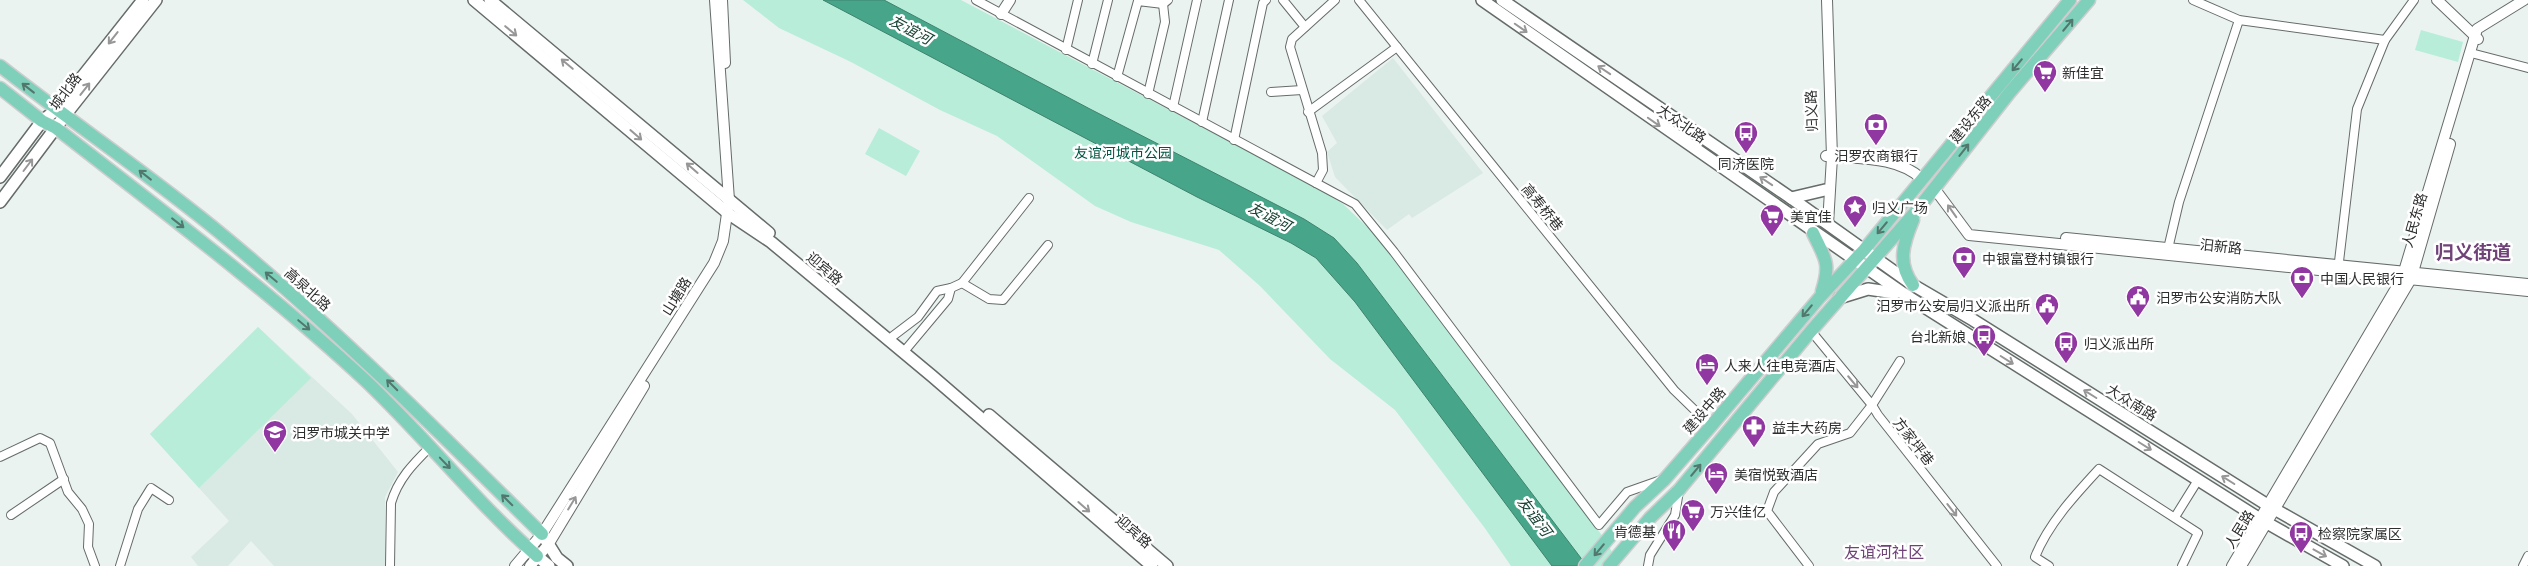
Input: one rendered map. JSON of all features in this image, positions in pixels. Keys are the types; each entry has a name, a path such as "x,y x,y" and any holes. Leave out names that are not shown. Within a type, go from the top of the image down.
{"main road":[{"name":"城北路","path":"0,202 56,128 61,112 143,0"},
{"name":"城北路","path":"0,177 42,121 61,112 156,0"},
{"name":"迎宾路","path":"474,0 732,209 908,348 1167,566"},
{"name":"迎宾路","path":"490,0 732,209 932,376 1152,566"},
{"name":"大众北路","path":"1482,0 1865,269"},
{"name":"大众北路","path":"1502,0 1826,222 1875,258"},
{"name":"建设东路","path":"1864,250 2070,0"},
{"name":"建设东路","path":"1875,258 1918,209 2010,92 2089,0"},
{"name":"高泉北路","path":"0,66 224,236 282,286 385,379 545,540 567,566"},
{"path":"0,88 42,121 56,128 246,276 310,330 368,383 532,557 549,566"},
{"path":"1791,198 1825,190"},
{"path":"1839,298 1868,289 1910,291 1905,274 1902,251 1918,209"},
{"path":"1813,233 1827,262 1828,271 1820,296"},
{"name":"建设中路","path":"1586,566 1635,507 1664,480 1711,426 1820,296 1864,250"},
{"path":"1608,566 1650,518 1679,490 1811,331 1875,258"},
{"name":"大众南路","path":"1875,258 1910,291 2198,480 2264,521 2343,566"},
{"name":"大众南路","path":"1865,269 1973,320 2272,508 2375,566"}],"street":[{"name":"山塘路","path":"715,0 732,209"},
{"name":"山塘路","path":"515,566 532,557 545,540 714,264 723,241 732,209 722,0"},
{"path":"976,0 1355,204 1394,252 1599,525 1627,492 1664,480"},
{"path":"1001,14 1010,0"},
{"path":"1066,50 1078,0"},
{"path":"1092,64 1108,0"},
{"path":"1117,77 1137,0 1166,2 1165,22 1148,94"},
{"path":"1173,107 1197,0"},
{"path":"1202,122 1229,0"},
{"path":"1234,140 1266,0"},
{"path":"1283,0 1305,27"},
{"path":"1316,183 1323,170 1322,153 1308,112 1290,47 1292,39 1335,0"},
{"name":"高寿桥巷","path":"1360,0 1674,390 1711,426"},
{"name":"归义路","path":"1822,0 1829,157 1825,190 1826,222"},
{"path":"1826,222 1829,157 1827,0"},
{"path":"2193,0 2239,20 2385,40"},
{"path":"2338,268 2357,108 2385,40 2414,0"},
{"path":"2437,0 2479,35"},
{"path":"2444,0 2479,35"},
{"path":"2479,35 2524,0"},
{"path":"2479,35 2528,6"},
{"path":"2168,250 2179,202 2239,20"},
{"name":"人民东路","path":"2264,521 2408,275 2479,35"},
{"path":"1308,112 1397,47"},
{"path":"2474,53 2528,68"},
{"path":"1271,92 1302,90"},
{"path":"1829,157 1892,163 1911,169 1922,179"},
{"name":"汨新路","path":"1934,188 1969,235 2168,250 2408,275 2528,291"},
{"path":"893,336 918,317 937,290 951,288 962,283 1029,198"},
{"path":"962,283 989,299 1003,300 1048,245"},
{"path":"2408,275 2528,284"},
{"path":"908,348 948,298 951,288"},
{"name":"方家坪巷","path":"1811,331 1872,405 1997,566"},
{"path":"1809,566 1767,511 1774,492 1818,444 1850,433 1872,405 1900,361"},
{"path":"0,457 40,438 50,443 68,492 82,509 89,524 88,547 95,566"},
{"path":"390,566 391,503 394,493 404,473 430,447"},
{"path":"2049,566 2035,557 2039,546 2073,497 2099,469 2198,533 2182,566"},
{"path":"11,515 64,479"},
{"path":"2175,517 2198,480"},
{"path":"120,566 138,509 151,488 169,500"},
{"path":"1648,566 1650,555 1675,515 1679,490"},
{"name":"人民路","path":"2232,566 2264,521"},
{"name":"人民路","path":"2241,566 2264,521"},
{"path":"2523,566 2528,556"}],"shaded area":[{"path":"1393,58 1483,173 1412,218 1409,214 1387,230 1335,177 1327,152 1337,143 1322,116"},
{"name":"汨罗市城关中学","path":"258,327 352,414 398,472 385,497 385,566 274,566 251,541 228,566 198,566 191,557 229,521 150,434"}],"green space":[{"name":"友谊河城市公园","path":"743,0 961,0 1321,190 1343,204 1380,239 1604,538 1620,566 1511,566 1484,527 1395,410 1330,359 1260,286 1219,250 1131,222 1095,206 997,136 940,110 851,62 779,28"},
{"path":"2421,30 2463,42 2458,62 2415,50"},
{"path":"879,128 920,151 906,176 865,154"},
{"path":"258,327 311,378 199,488 150,434"}],"water":[{"name":"友谊河","path":"823,0 884,0 1304,219 1334,238 1357,263 1587,566 1552,566 1355,302 1316,258 1291,243 1197,197"}],"place":[{"name":"新佳宜","path":"2045,93"},
{"name":"汨罗农商银行","path":"1876,146"},
{"name":"同济医院","path":"1746,154"},
{"name":"归义广场","path":"1855,228"},
{"name":"美宜佳","path":"1772,237"},
{"name":"中银富登村镇银行","path":"1964,279"},
{"name":"中国人民银行","path":"2302,299"},
{"name":"汨罗市公安消防大队","path":"2138,318"},
{"name":"汨罗市公安局归义派出所","path":"2047,326"},
{"name":"台北新娘","path":"1984,357"},
{"name":"归义派出所","path":"2066,364"},
{"name":"人来人往电竞酒店","path":"1707,386"},
{"name":"益丰大药房","path":"1754,448"},
{"name":"汨罗市城关中学","path":"275,453"},
{"name":"美宿悦致酒店","path":"1716,495"},
{"name":"万兴佳亿","path":"1693,532"},
{"name":"肯德基","path":"1674,552"},
{"name":"检察院家属区","path":"2301,554"}],"district":[{"name":"归义街道","path":"2473,251"},
{"name":"友谊河社区","path":"1884,551"}]}
